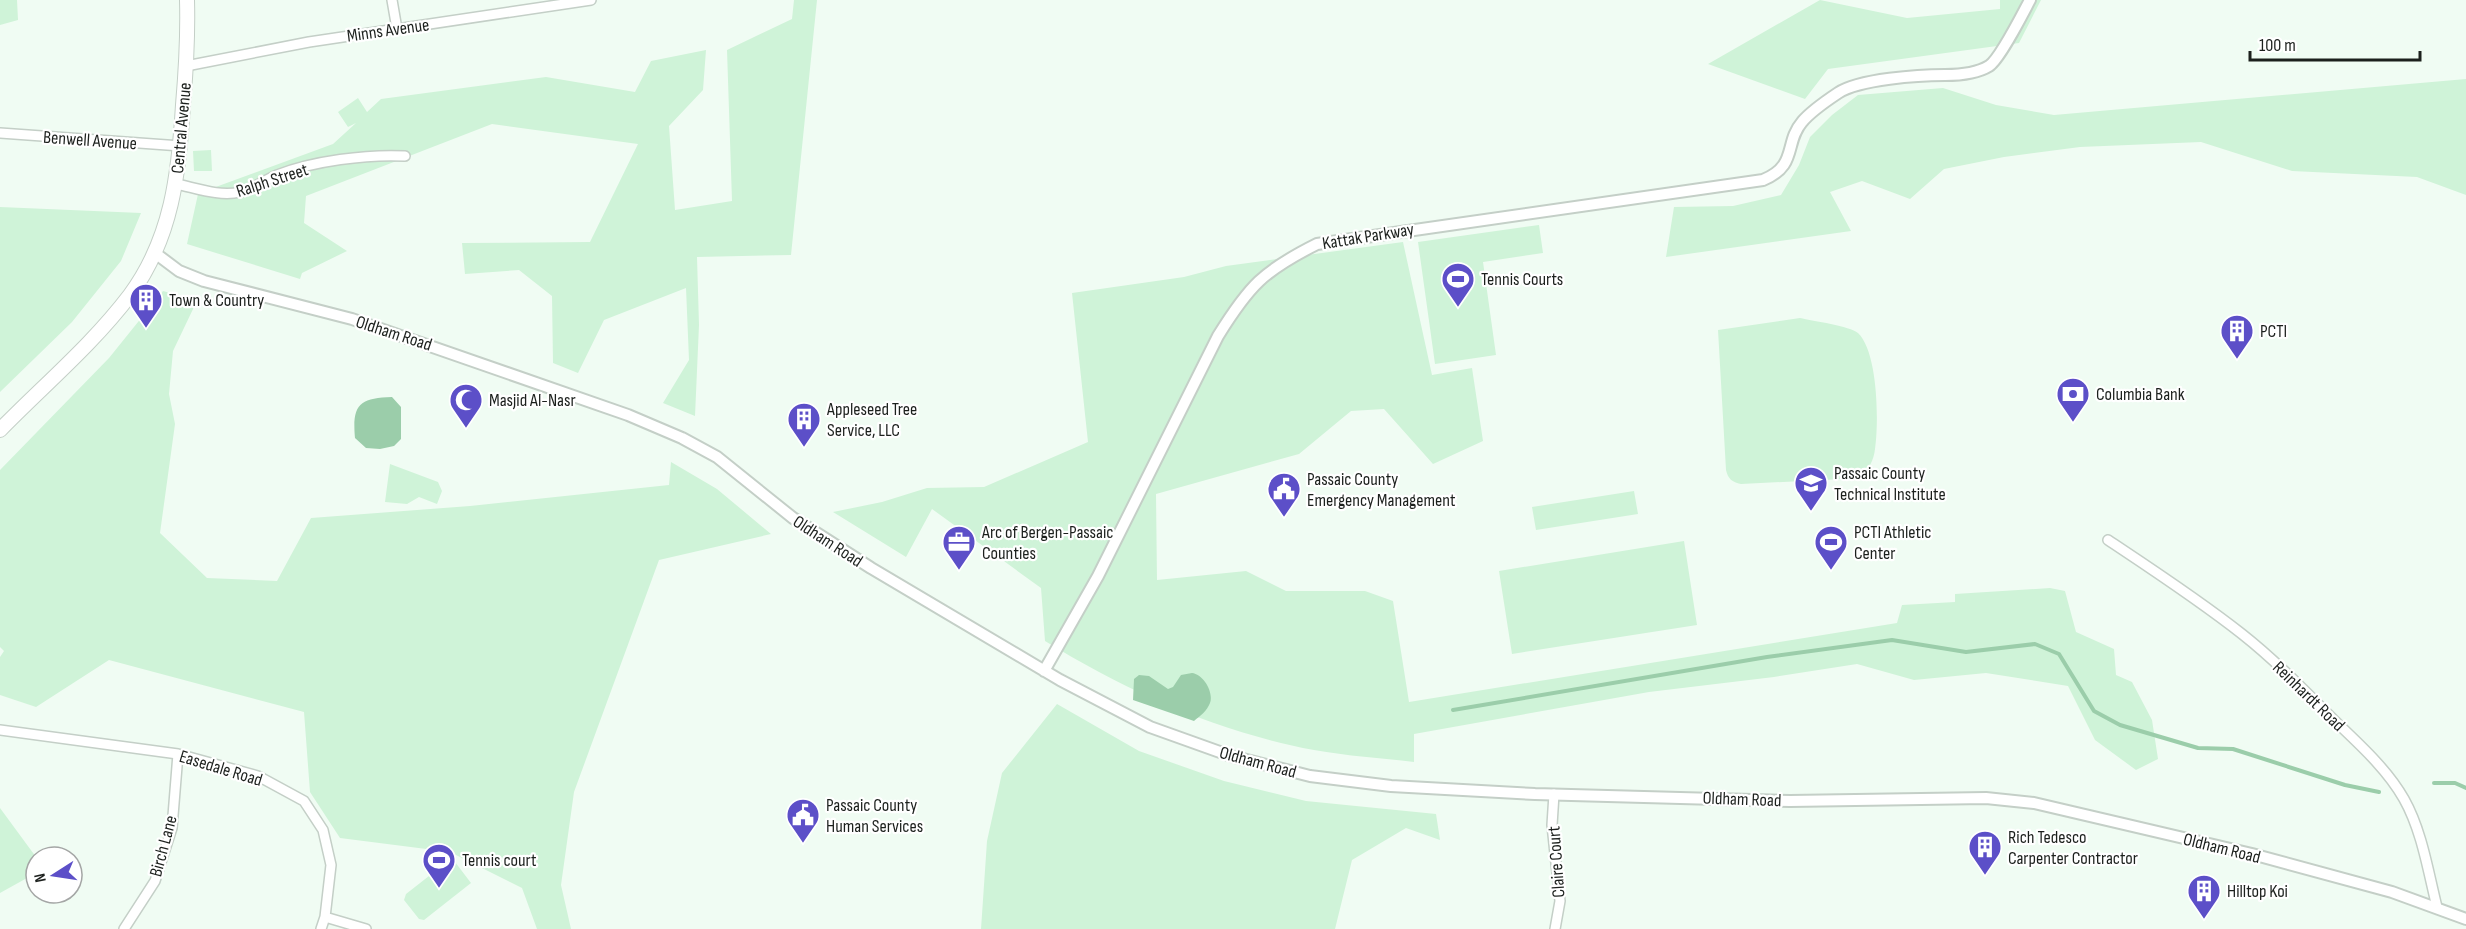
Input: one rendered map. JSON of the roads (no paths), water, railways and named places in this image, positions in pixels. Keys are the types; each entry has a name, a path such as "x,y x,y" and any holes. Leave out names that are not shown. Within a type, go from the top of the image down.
{"main road":[{"name":"Central Avenue","path":"0,430 112,316 130,294 154,253 171,209 181,146 187,0"}],"street":[{"path":"392,0 397,29"},
{"name":"Minns Avenue","path":"186,66 309,42 591,0"},
{"name":"Kattak Parkway","path":"1044,671 1098,576 1218,336 1241,299 1265,274 1289,258 1317,244 1763,180 1781,169 1789,156 1796,132 1802,122 1831,98 1854,85 1910,77 1962,76 1991,65 2018,25 2030,0"},
{"name":"Benwell Avenue","path":"0,133 181,146"},
{"name":"Ralph Street","path":"176,184 223,194 240,193 277,175 292,171 376,156 405,156"},
{"name":"Oldham Road","path":"154,253 179,271 204,281 324,311 414,339 628,415 692,443 734,469 793,518 871,568 1044,671 1113,710 1150,727 1231,756 1310,776 1391,786 1554,794 1790,801 2009,799 2252,854 2392,892 2466,919"},
{"name":"Reinhardt Road","path":"2108,540 2195,599 2243,635 2289,675 2364,749 2390,779 2409,808 2437,907"},
{"name":"Easedale Road","path":"0,730 178,754 258,776 304,801 322,830 331,865 325,917 321,929"},
{"name":"Birch Lane","path":"124,929 155,881 172,828 178,754"},
{"name":"Claire Court","path":"1554,794 1552,825 1560,901 1555,929"},
{"path":"325,917 366,929"}],"waterway":[{"path":"1453,710 1767,657 1892,640 1966,652 2035,644 2059,654 2094,711 2120,725 2198,748 2233,749 2345,785 2379,792"},
{"path":"2434,783 2455,783 2466,788"}],"place":[{"name":"Tennis Courts","path":"1458,308"},
{"name":"Town & Country","path":"146,329"},
{"name":"PCTI","path":"2237,360"},
{"name":"Columbia Bank","path":"2073,423"},
{"name":"Masjid Al-Nasr","path":"466,429"},
{"name":"Appleseed Tree Service, LLC","path":"804,448"},
{"name":"Passaic County Technical Institute","path":"1811,512"},
{"name":"Passaic County Emergency Management","path":"1284,518"},
{"name":"Arc of Bergen-Passaic Counties","path":"959,571"},
{"name":"PCTI Athletic Center","path":"1831,571"},
{"name":"Passaic County Human Services","path":"803,844"},
{"name":"Rich Tedesco Carpenter Contractor","path":"1985,876"},
{"name":"Tennis court","path":"439,889"},
{"name":"Hilltop Koi","path":"2204,920"}]}
